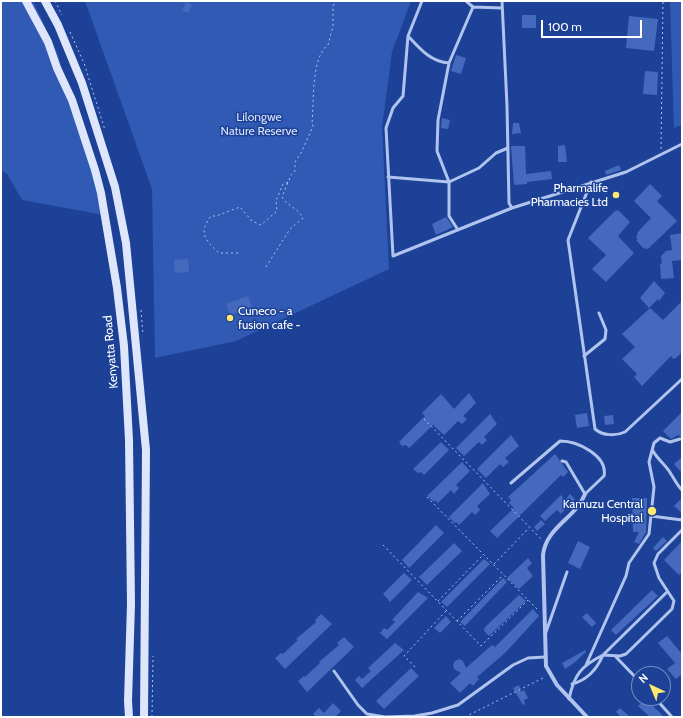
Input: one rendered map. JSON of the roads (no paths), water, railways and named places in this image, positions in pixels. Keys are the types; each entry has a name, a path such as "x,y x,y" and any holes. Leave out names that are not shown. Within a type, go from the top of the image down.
{"main road":[{"name":"Kenyatta Road","path":"26,1 48,42 57,68 72,100 101,193 111,249 124,346 129,440 131,604 128,700 129,717"},
{"path":"44,1 58,25 82,83 115,187 126,243 146,450 144,717"}],"street":[{"path":"585,494 581,504 553,532 546,544 543,555 546,657 550,675 569,699 587,717"}],"lane":[{"path":"422,1 408,36 403,96 393,108 386,128 393,256 512,208 626,172 682,144"},
{"path":"466,1 473,8 502,8"},
{"path":"502,1 509,203 512,208"},
{"path":"458,230 449,216 449,182 437,151 438,120 450,63 473,8"},
{"path":"408,36 426,54 441,63 450,63"},
{"path":"388,177 449,182 479,168 496,153 508,148"},
{"path":"591,182 568,240 593,425 601,434 619,435 625,432 682,378"},
{"path":"584,356 605,339 606,330 599,313"},
{"path":"586,665 626,576 629,563 649,534 654,487 649,462 654,444 660,438 670,442 680,439"},
{"path":"511,483 557,444 565,441 597,456 604,465 604,476 585,494 570,466 566,462 562,461"},
{"path":"653,451 658,461 672,474 676,484 682,490"},
{"path":"651,516 682,520"},
{"path":"603,655 616,657 626,654 672,609 674,601 667,592 655,569 655,558 682,530"},
{"path":"546,632 567,572"},
{"path":"569,699 572,684 579,672 586,665 603,655 667,592"},
{"path":"572,684 580,682 593,672 603,655"},
{"path":"423,717 458,705 513,665 528,658 546,657"},
{"path":"616,657 631,673"},
{"path":"334,671 358,705 367,714 386,716 415,716 432,713"},
{"path":"662,706 672,717"}],"place":[{"name":"Pharmalife Pharmacies Ltd","path":"616,195"},
{"name":"Cuneco - a fusion cafe -","path":"230,318"},
{"name":"Kamuzu Central Hospital","path":"652,511"}],"park label":[{"name":"Lilongwe Nature Reserve","path":"259,124"}]}
